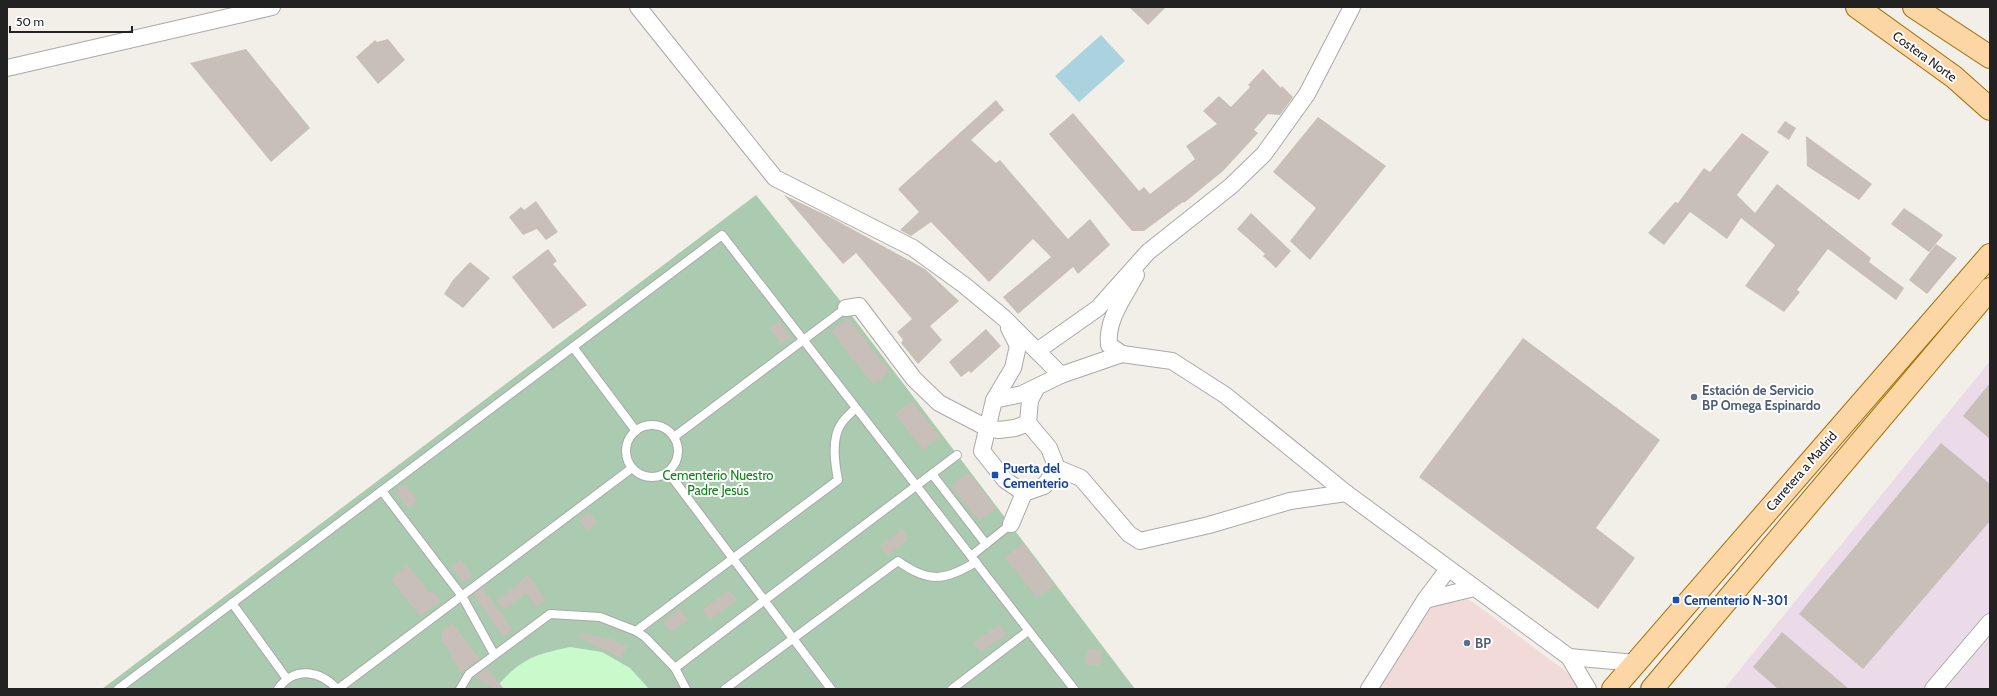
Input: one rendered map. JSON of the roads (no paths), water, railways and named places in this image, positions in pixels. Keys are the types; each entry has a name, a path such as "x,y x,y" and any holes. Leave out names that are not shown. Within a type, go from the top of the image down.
{"main road":[{"name":"Costera Norte","path":"1857,7 1954,76 1990,109"},
{"path":"1914,7 1990,57"},
{"name":"Carretera a Madrid","path":"1613,689 1990,255"},
{"name":"Carretera a Madrid","path":"1652,689 1990,289"}],"street":[{"path":"7,68 272,7"},
{"path":"638,7 775,178 913,248 964,285 1004,318 1061,375"},
{"path":"1037,351 1098,308 1148,252 1231,186 1264,154 1307,94 1352,7"},
{"path":"1148,252 1110,324 1108,334 1109,345 1122,354 1172,361 1225,395 1346,493 1569,657 1588,689"},
{"path":"846,308 859,306 914,379 939,403 987,428 999,430 1015,428 1028,423"},
{"path":"1004,318 1018,346 1013,368 994,400 982,451 1005,480 1024,493"},
{"path":"994,400 1022,394 1061,375 1122,354"},
{"path":"1037,387 1030,400 1028,423 1048,448 1057,468 1081,478 1129,534 1140,541 1209,525 1290,501 1346,493"},
{"path":"1011,524 1024,493 1044,486 1057,468"},
{"path":"1369,689 1425,600 1448,569"},
{"path":"1425,600 1474,588"},
{"path":"1933,689 1990,622"},
{"path":"1569,657 1636,663"}],"lane":[{"path":"118,689 722,235 1074,689"},
{"path":"674,437 846,308"},
{"path":"573,347 636,431"},
{"path":"636,631 838,480 834,459 840,425 856,408"},
{"path":"652,425 664,428 674,437 677,444 677,459 668,472 653,478 642,475 632,468 628,461 627,444 636,431 644,426 652,425"},
{"path":"675,668 957,455"},
{"path":"278,689 288,679 298,674 309,673 320,675 330,681 337,689 632,468"},
{"path":"668,472 831,689"},
{"path":"932,474 986,544"},
{"path":"382,491 462,596 494,654"},
{"path":"725,689 898,561 912,571 930,577 958,573 986,544 1011,524"},
{"path":"232,603 288,679"},
{"path":"460,689 469,674 550,614 600,617 636,631 645,637 675,668 686,689"},
{"path":"952,689 1028,631"}],"water":[{"path":"1101,35 1125,61 1079,102 1055,76"}],"place":[{"name":"Estación de Servicio BP Omega Espinardo","path":"1694,397"},
{"name":"Puerta del Cementerio","path":"995,475"},
{"name":"Cementerio N-301","path":"1676,600"},
{"name":"BP","path":"1467,643"}],"park label":[{"name":"Cementerio Nuestro Padre Jesús","path":"718,482"}]}
